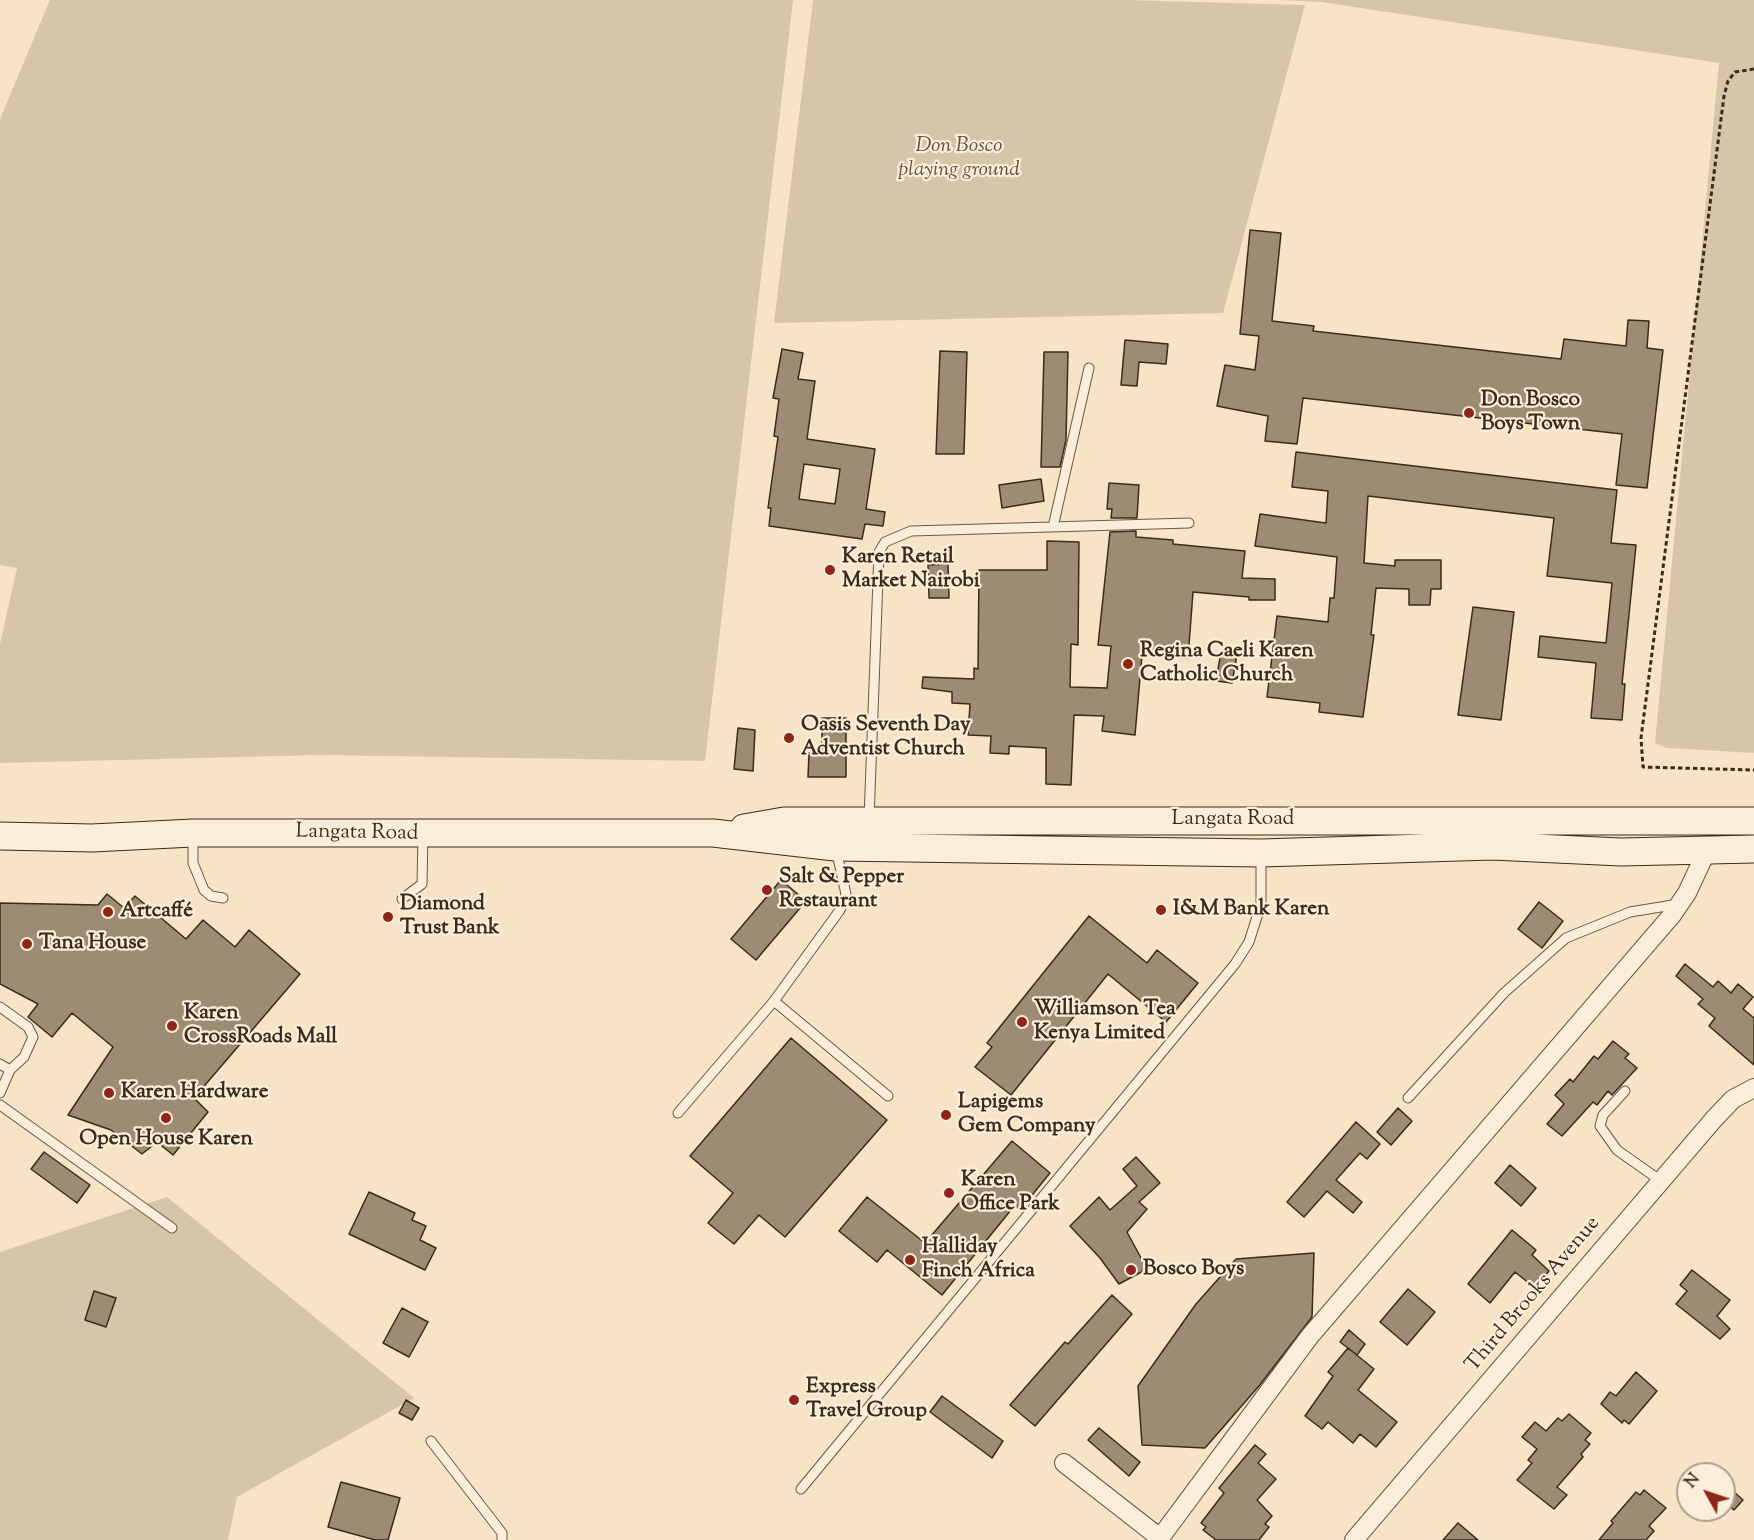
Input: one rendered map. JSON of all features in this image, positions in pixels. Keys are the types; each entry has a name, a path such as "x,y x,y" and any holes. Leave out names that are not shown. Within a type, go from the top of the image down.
{"main road":[{"name":"Langata Road","path":"714,833 784,821 1090,819 1754,821"},
{"name":"Langata Road","path":"0,836 92,838 193,833 423,835 714,833 835,847 1261,853 1492,846 1621,852 1754,849"}],"street":[{"path":"1064,1462 1159,1539 1310,1336 1679,904 1707,850"},
{"name":"Third Brooks Avenue","path":"1354,1540 1720,1112 1733,1099 1754,1088"}],"lane":[{"path":"1053,527 1089,368"},
{"path":"869,822 879,552 885,542 911,531 1189,523"},
{"path":"193,833 193,863 204,890 211,896 223,898"},
{"path":"402,899 422,884 423,835"},
{"path":"678,1113 774,1001 840,910 846,894 835,847"},
{"path":"801,1488 873,1405 1235,964 1249,942 1261,904 1261,853"},
{"path":"1408,1098 1504,993 1566,938 1630,912 1679,904"},
{"path":"774,1001 888,1096"},
{"path":"0,1006 28,1027 33,1037 24,1057 10,1070 0,1093"},
{"path":"0,1064 10,1070"},
{"path":"1625,1091 1603,1115 1600,1126 1617,1150 1660,1181"},
{"path":"0,1105 172,1228"},
{"path":"431,1441 502,1533 502,1540"}],"path":[{"path":"1754,69 1735,72 1728,81 1724,96 1641,738 1643,767 1754,770"}],"green space":[{"path":"50,0 793,0 705,761 320,755 0,763 0,644 17,568 0,565 0,119"},
{"name":"Don Bosco playing ground","path":"813,0 1127,0 1305,5 1223,313 774,323"},
{"path":"1279,0 1754,0 1754,753 1667,748 1655,743 1719,63 1322,2"},
{"path":"167,1197 414,1398 237,1497 228,1540 0,1540 0,1252"}],"building":[{"path":"1250,230 1281,233 1272,321 1314,326 1313,331 1561,359 1564,339 1626,346 1628,320 1649,321 1647,348 1663,350 1647,488 1616,485 1622,434 1303,398 1297,444 1265,441 1268,416 1217,406 1225,365 1255,370 1259,336 1240,334"},
{"path":"1125,340 1168,344 1166,364 1139,362 1137,386 1121,385"},
{"path":"782,349 803,353 798,379 815,381 807,439 875,449 866,509 885,512 883,526 865,524 862,539 769,526 771,508 768,508 778,437 774,436 779,399 773,398","holes":["804,464 840,469 835,504 799,499"]},
{"path":"940,351 967,352 964,454 936,454"},
{"path":"1044,352 1068,352 1066,440 1060,467 1041,467"},
{"path":"1296,452 1617,490 1611,543 1636,545 1622,684 1625,684 1622,720 1591,718 1596,663 1538,657 1540,636 1606,643 1612,583 1547,576 1554,518 1368,496 1364,563 1395,566 1395,560 1441,560 1441,589 1431,589 1430,605 1409,605 1409,589 1376,588 1371,635 1374,635 1363,717 1319,712 1320,703 1267,697 1277,616 1328,622 1330,598 1334,598 1337,557 1255,546 1260,514 1326,523 1328,491 1292,487"},
{"path":"1041,479 1044,501 1002,508 999,485"},
{"path":"1109,483 1139,485 1137,518 1111,518 1112,509 1107,509"},
{"path":"1136,531 1136,537 1173,540 1173,544 1245,551 1242,578 1275,579 1275,600 1249,600 1249,597 1193,592 1188,658 1142,655 1135,735 1102,731 1104,716 1074,715 1071,785 1046,784 1046,748 1009,746 1009,754 990,753 991,736 968,735 970,704 952,703 952,692 922,688 923,677 974,679 974,668 978,669 979,570 1047,570 1047,541 1079,542 1078,645 1071,644 1070,687 1107,688 1111,646 1098,645 1110,532"},
{"path":"948,564 949,598 929,598 928,565"},
{"path":"1473,607 1514,612 1501,720 1458,715"},
{"path":"1221,652 1237,655 1232,683 1216,681"},
{"path":"822,718 846,718 846,777 808,777 809,753 822,753"},
{"path":"738,728 755,730 753,771 734,769"},
{"path":"781,880 806,901 756,960 731,939"},
{"name":"Karen CrossRoads Mall","path":"107,894 124,908 135,896 186,939 203,920 235,947 249,930 300,974 194,1098 208,1112 173,1155 157,1142 142,1154 111,1130 68,1115 113,1047 72,1013 52,1037 28,1017 38,1004 0,984 0,903 98,905"},
{"path":"1539,902 1563,921 1542,948 1518,929"},
{"path":"1089,916 1147,963 1157,950 1198,983 1166,1022 1108,974 1011,1095 975,1067 992,1047 987,1043"},
{"path":"1685,964 1713,987 1718,981 1731,993 1738,984 1753,997 1743,1009 1754,1018 1754,1065 1709,1026 1715,1018 1698,1004 1703,999 1676,976"},
{"path":"791,1038 887,1120 785,1237 759,1215 734,1244 708,1223 733,1193 690,1156"},
{"path":"1613,1041 1629,1054 1625,1058 1637,1068 1612,1095 1608,1091 1597,1105 1593,1102 1562,1136 1547,1124 1564,1104 1555,1095 1570,1079 1573,1082 1594,1056 1598,1059"},
{"path":"1398,1108 1412,1121 1391,1145 1377,1132"},
{"path":"1356,1122 1380,1144 1367,1159 1360,1153 1336,1180 1362,1202 1353,1213 1327,1191 1304,1217 1287,1202"},
{"path":"1012,1141 1050,1173 1020,1210 1015,1205 942,1295 887,1250 877,1262 839,1231 867,1197 925,1243"},
{"path":"44,1152 90,1185 77,1203 31,1169"},
{"path":"1136,1157 1160,1183 1139,1202 1147,1209 1127,1232 1147,1269 1119,1284 1100,1258 1070,1226 1099,1197 1110,1210 1137,1186 1123,1169"},
{"path":"1510,1165 1536,1188 1521,1206 1495,1183"},
{"path":"369,1192 415,1213 412,1220 426,1226 420,1240 436,1248 425,1270 349,1234"},
{"path":"1512,1230 1536,1250 1532,1255 1549,1271 1535,1288 1515,1272 1490,1303 1468,1284"},
{"path":"1314,1253 1312,1317 1259,1386 1205,1448 1142,1445 1138,1386 1196,1304 1236,1259"},
{"path":"1692,1270 1730,1300 1717,1316 1730,1329 1720,1339 1676,1304 1687,1291 1680,1285"},
{"path":"1408,1289 1435,1312 1407,1345 1380,1322"},
{"path":"94,1291 116,1298 106,1327 85,1320"},
{"path":"1112,1295 1132,1314 1035,1426 1010,1405 1065,1342 1068,1344"},
{"path":"402,1308 428,1322 409,1357 383,1343"},
{"path":"1349,1330 1365,1344 1357,1355 1340,1342"},
{"path":"1348,1348 1374,1369 1358,1390 1397,1422 1376,1447 1360,1434 1353,1443 1328,1422 1322,1429 1305,1416 1333,1376 1328,1372"},
{"path":"1636,1372 1657,1391 1629,1424 1624,1420 1622,1423 1601,1404 1610,1392 1616,1396"},
{"path":"942,1396 1003,1441 992,1458 930,1412"},
{"path":"406,1400 419,1408 412,1420 399,1413"},
{"path":"1569,1414 1591,1433 1585,1440 1590,1444 1581,1454 1583,1457 1557,1487 1567,1495 1554,1509 1517,1480 1532,1463 1528,1460 1537,1449 1522,1437 1535,1422 1546,1431 1558,1418 1562,1421"},
{"path":"1099,1428 1140,1462 1129,1476 1088,1440"},
{"path":"1255,1445 1266,1454 1258,1463 1276,1479 1257,1500 1272,1516 1265,1524 1269,1527 1259,1540 1216,1540 1203,1530 1206,1527 1201,1523 1224,1493 1219,1488"},
{"path":"341,1482 400,1498 388,1540 375,1540 328,1527"},
{"path":"1644,1490 1666,1508 1649,1526 1654,1531 1646,1540 1599,1540 1613,1523 1611,1521 1636,1492 1640,1495"},
{"path":"1736,1494 1743,1500 1736,1508"},
{"path":"1458,1523 1478,1540 1443,1540"}],"place":[{"name":"Don Bosco Boys Town","path":"1469,413"},
{"name":"Karen Retail Market Nairobi","path":"830,570"},
{"name":"Regina Caeli Karen Catholic Church","path":"1128,664"},
{"name":"Oasis Seventh Day Adventist Church","path":"789,738"},
{"name":"Salt & Pepper Restaurant","path":"767,890"},
{"name":"I&M Bank Karen","path":"1161,910"},
{"name":"Artcaffé","path":"108,912"},
{"name":"Diamond Trust Bank","path":"388,917"},
{"name":"Tana House","path":"27,944"},
{"name":"Williamson Tea Kenya Limited","path":"1022,1022"},
{"name":"Karen CrossRoads Mall","path":"172,1026"},
{"name":"Karen Hardware","path":"109,1093"},
{"name":"Lapigems Gem Company","path":"946,1115"},
{"name":"Open House Karen","path":"166,1118"},
{"name":"Karen Office Park","path":"949,1193"},
{"name":"Halliday Finch Africa","path":"910,1260"},
{"name":"Bosco Boys","path":"1131,1270"},
{"name":"Express Travel Group","path":"794,1400"}]}
